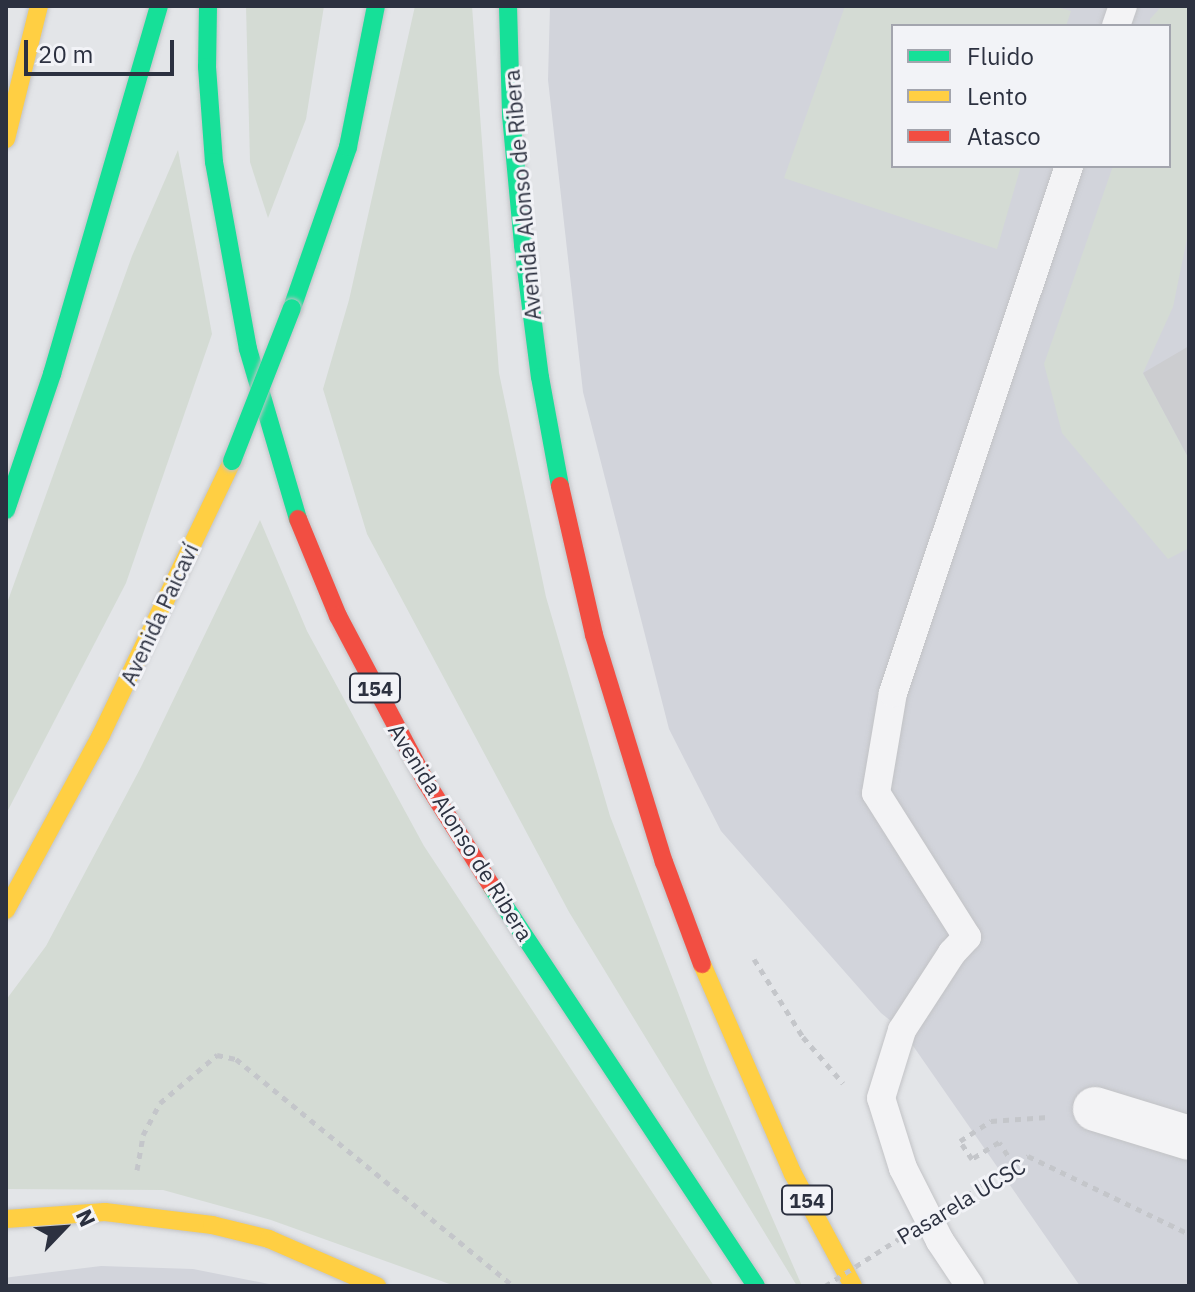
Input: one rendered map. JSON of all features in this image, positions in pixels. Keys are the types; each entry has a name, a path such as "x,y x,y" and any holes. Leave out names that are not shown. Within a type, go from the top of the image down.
{"main road":[{"path":"6,139 20,32 39,6"},
{"path":"6,510 52,374 159,6"},
{"name":"Avenida Alonso de Ribera","path":"208,6 207,67 214,162 248,349 274,446 303,533 338,616 426,782 476,863 756,1286"},
{"name":"Avenida Paicaví","path":"6,910 101,735 232,461 292,308 348,147 376,6"},
{"name":"Avenida Alonso de Ribera","path":"508,6 520,216 540,377 564,506 594,635 654,834 711,989 793,1174 853,1286"},
{"path":"6,1219 79,1213 155,1216 269,1239 377,1286"}],"street":[{"path":"1076,1112 1189,1138"}],"lane":[{"path":"970,1286 940,1241 903,1168 881,1098 902,1030 952,953 967,937 876,793 893,693 1068,168"}],"path":[{"path":"751,954 803,1037 834,1077 857,1090 881,1098"},
{"path":"155,1216 137,1173 143,1135 160,1103 217,1055 236,1059 513,1286"},
{"path":"1014,1165 999,1142 972,1159 960,1141 991,1121 1076,1112"},
{"name":"Pasarela UCSC","path":"825,1286 1028,1156 1189,1234"}],"shaded area":[{"path":"246,6 324,6 306,119 268,218 250,162"},
{"path":"415,6 472,6 499,373 546,597 610,816 709,1073 802,1286 797,1286 569,912 367,534 323,389 349,300"},
{"path":"550,6 1189,6 1189,1286 1080,1286 902,1030 881,1013 721,831 669,729 583,392 548,80"},
{"path":"845,6 1054,6 1071,11 1067,24 891,24 891,168 1020,168 997,249 784,178"},
{"path":"1162,6 1189,6 1189,229 1173,307 1143,373 1189,459 1189,548 1168,559 1062,433 1044,364 1112,168 1171,168 1171,24 1150,24 1150,19"},
{"path":"178,150 212,334 126,583 6,814 6,606 132,256"},
{"path":"260,520 307,631 424,846 714,1286 455,1286 271,1220 163,1190 6,1189 6,1000 46,946 141,767"},
{"path":"101,1266 193,1269 279,1286 6,1286 6,1278"}],"building":[{"path":"1189,346 1189,459 1143,373"}],"traffic: fast":[{"path":"6,510 52,374 159,6"},
{"path":"208,6 207,67 214,162 248,349 298,519"},
{"path":"292,308 348,147 376,6"},
{"path":"508,6 511,115 523,245 540,377 560,486"},
{"path":"232,461 292,308"},
{"path":"492,887 756,1286"}],"traffic: slow":[{"path":"6,139 39,6"},
{"path":"6,910 101,735 232,461"},
{"path":"702,964 793,1174 853,1286"},
{"path":"6,1219 105,1212 212,1225 269,1239 377,1286"}],"traffic: jam":[{"path":"560,486 594,635 664,862 702,964"},
{"path":"298,519 338,616 426,782 492,887"}]}
